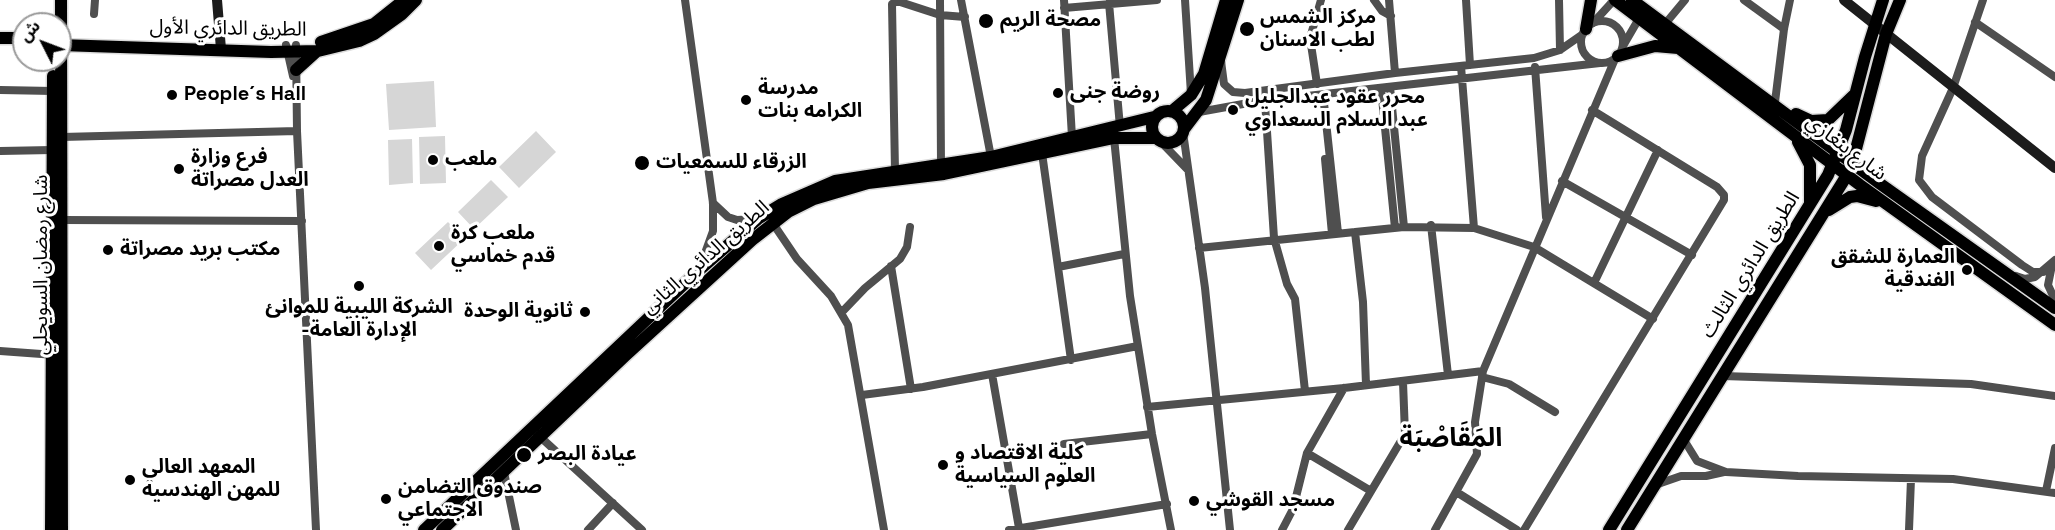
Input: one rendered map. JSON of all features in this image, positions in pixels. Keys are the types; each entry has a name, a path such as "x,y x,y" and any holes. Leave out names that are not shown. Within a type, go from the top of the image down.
{"main road":[{"path":"217,0 220,45"},
{"name":"الطريق الدائري الأول","path":"220,45 271,52 330,40 379,20 404,0"},
{"name":"الطريق الدائري الأول","path":"72,42 220,45 318,51 359,41 374,34 402,14 416,0"},
{"path":"1069,142 1117,133 1161,112 1172,111 1191,95 1209,63 1226,0"},
{"path":"1117,133 1173,142 1184,130 1199,112 1220,58 1238,0"},
{"path":"1587,29 1591,0"},
{"name":"شارع بنغازي","path":"1615,0 1665,24 1770,99 1890,205 2055,325"},
{"name":"شارع بنغازي","path":"1632,0 1641,14 1686,51 1791,131 1836,159"},
{"path":"1844,0 2055,168"},
{"name":"الطريق الدائري الثالث","path":"1609,530 1808,212 1836,159 1874,24 1883,0"},
{"name":"الطريق الدائري الثالث","path":"1628,530 1849,169 1886,34 1899,0"},
{"path":"1618,54 1666,45 1686,51"},
{"path":"271,52 293,72 318,51"},
{"name":"شارع رمضان السويحلي","path":"53,72 52,150 62,530"},
{"name":"شارع رمضان السويحلي","path":"51,530 63,220 61,72"},
{"path":"1770,99 1801,117 1823,121 1833,118 1855,94"},
{"path":"1172,111 1181,118 1184,130"},
{"path":"1154,117 1151,128 1158,140"},
{"path":"1791,131 1810,165 1812,187 1808,212"},
{"name":"الطريق الدائري الثاني","path":"678,300 767,218 814,199 838,190 868,183 944,174 1042,153 1069,142"},
{"name":"الطريق الدائري الثاني","path":"678,300 697,272 737,237 812,189 835,181 991,157 1069,142"},
{"name":"شارع بنغازي","path":"1849,169 2009,274 2055,308"},
{"path":"1823,214 1850,196 1865,197 1890,205"},
{"path":"424,530 537,434 678,300"},
{"path":"442,530 504,472 537,434"}],"street":[{"path":"94,14 95,0"},
{"path":"685,0 713,203 713,231 707,253 697,272"},
{"path":"939,0 941,165"},
{"path":"962,0 976,87 991,157"},
{"path":"1069,142 1064,4 1157,0"},
{"path":"1185,0 1191,95"},
{"path":"1317,84 1310,38 1321,0"},
{"path":"1374,0 1382,11 1391,16"},
{"path":"1389,0 1395,73"},
{"path":"1466,0 1470,65"},
{"path":"1559,0 1560,50"},
{"path":"1220,58 1224,84 1233,92 1245,93 1395,73 1534,58 1560,50 1587,29 1615,0"},
{"path":"1665,24 1685,0"},
{"path":"1744,0 1784,29"},
{"path":"1770,99 1790,0"},
{"path":"1983,0 1953,88 1922,156 1919,170 1922,187 2022,265 2033,272 2043,272"},
{"path":"895,171 892,4 897,1 940,15 965,17"},
{"path":"1109,3 1124,254 1147,407 1171,530"},
{"path":"1435,530 1458,493 1477,454 1475,422 1482,374 1592,110 1618,54 1641,14"},
{"path":"1587,29 1602,21 1617,27 1622,36 1618,54"},
{"path":"1975,22 2055,77"},
{"path":"1587,29 1584,52 1600,63"},
{"path":"291,49 302,221 316,530"},
{"path":"1199,112 1265,101 1600,63 1618,54"},
{"path":"1534,58 1546,221"},
{"path":"1461,66 1474,228"},
{"path":"1386,87 1404,227"},
{"path":"1386,87 1395,228"},
{"path":"0,90 53,91"},
{"path":"1321,95 1335,233"},
{"path":"1265,101 1274,238 1287,284 1294,299 1305,391"},
{"path":"1524,530 1722,206 1724,195 1717,187 1592,110"},
{"path":"1184,130 1199,248 1227,530"},
{"path":"62,137 297,131"},
{"path":"1158,140 1188,170"},
{"path":"0,151 52,150"},
{"path":"1594,283 1658,150"},
{"path":"1042,153 1071,360"},
{"path":"1562,181 1692,255"},
{"path":"713,203 728,217 737,220 767,218 784,243 842,312 848,326 862,395 884,530"},
{"path":"63,220 302,221"},
{"path":"1431,225 1448,375"},
{"path":"1199,248 1274,238 1431,225 1474,228 1534,247 1653,319"},
{"path":"842,312 865,288 900,260 908,247 910,227"},
{"path":"1355,232 1363,302 1366,385"},
{"path":"1058,267 1124,254"},
{"path":"2009,274 2025,279 2043,272 2054,262"},
{"path":"2054,262 2048,285 2055,300"},
{"path":"891,266 911,389"},
{"path":"862,395 911,389 1138,346"},
{"path":"0,351 57,355"},
{"path":"992,374 1019,528"},
{"path":"1147,407 1403,382 1448,375 1482,374 1509,384 1555,412"},
{"path":"1723,376 1971,384 2055,396"},
{"path":"1348,530 1405,434 1403,382"},
{"path":"1282,530 1293,509 1307,453 1344,388"},
{"path":"537,434 642,530"},
{"path":"1064,444 1152,434"},
{"path":"1683,440 1697,461 1726,472"},
{"path":"2046,491 2055,448"},
{"path":"1307,453 1371,491"},
{"path":"504,472 516,530"},
{"path":"1654,487 1672,477 1726,472 1953,479 2055,493"},
{"path":"1909,530 1911,479"},
{"path":"1458,493 1517,530"},
{"path":"588,530 613,503"},
{"path":"1008,530 1056,527 1167,504"}],"shaded area":[{"path":"434,81 436,127 389,130 386,84"},
{"path":"536,131 556,152 519,188 499,167"},
{"name":"ملعب","path":"445,136 446,183 420,184 419,137"},
{"path":"412,139 413,183 389,185 388,140"},
{"name":"ملعب","path":"491,180 508,197 474,229 458,212"},
{"name":"ملعب كرة قدم خماسي","path":"448,222 464,239 431,270 415,253"}],"place":[{"name":"مصحة الريم","path":"986,21"},
{"name":"مركز الشمس لطب الاسنان","path":"1247,29"},
{"name":"روضة جنى","path":"1058,93"},
{"name":"People´s Hall","path":"172,95"},
{"name":"مدرسة الكرامه بنات","path":"746,100"},
{"name":"محرر عقود عبدالجليل عبد السلام السعداوي","path":"1233,110"},
{"name":"ملعب","path":"433,160"},
{"name":"الزرقاء للسمعيات","path":"642,163"},
{"name":"فرع وزارة العدل مصراتة","path":"179,169"},
{"name":"ملعب كرة قدم خماسي","path":"439,246"},
{"name":"مكتب بريد مصراتة","path":"108,250"},
{"name":"العمارة للشقق الفندقية","path":"1967,270"},
{"name":"الشركة الليبية للموانئ -الإدارة العامة","path":"359,286"},
{"name":"ثانوية الوحدة","path":"585,312"},
{"name":"عيادة البصر","path":"524,455"},
{"name":"كلية الاقتصاد و العلوم السياسية","path":"943,465"},
{"name":"المعهد العالي للمهن الهندسيه","path":"130,480"},
{"name":"صندوق التضامن الاجتماعي","path":"386,499"},
{"name":"مسجد القوشي","path":"1194,501"}],"district":[{"name":"المَقَاصْبَة","path":"1451,439"}]}
